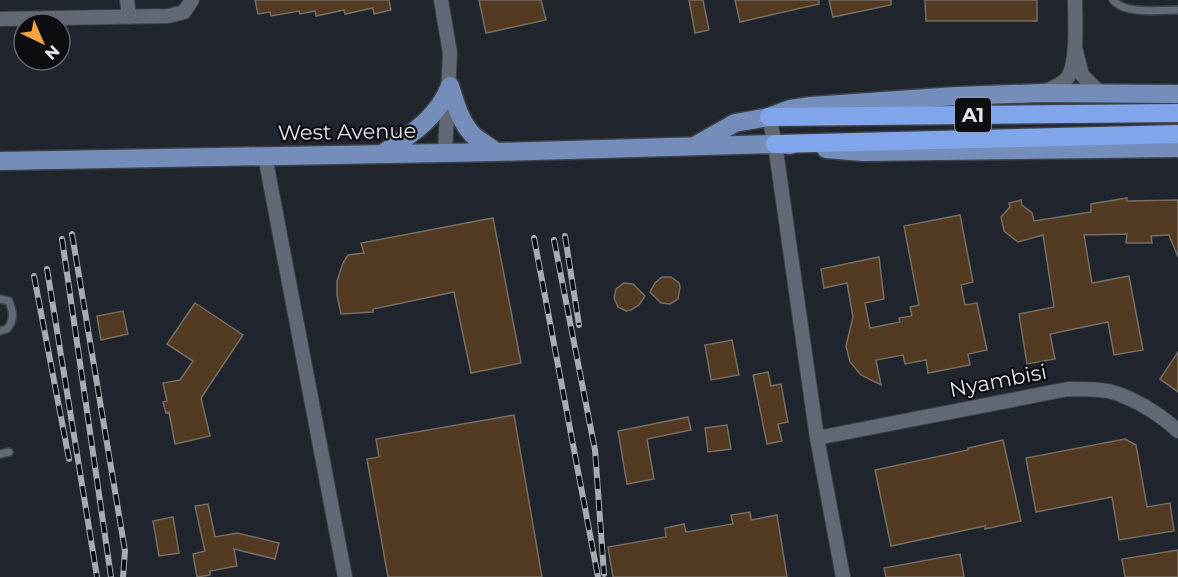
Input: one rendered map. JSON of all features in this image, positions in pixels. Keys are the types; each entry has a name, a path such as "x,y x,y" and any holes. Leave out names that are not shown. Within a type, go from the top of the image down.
{"highway":[{"name":"A1","path":"769,117 1178,113"},
{"name":"A1","path":"775,144 1178,134"}],"main road":[{"path":"450,86 455,105 472,134 496,152"},
{"path":"382,154 428,121 439,108 450,86"},
{"name":"West Avenue","path":"694,146 735,123 811,106 956,96 1041,93 1178,94"},
{"name":"West Avenue","path":"0,160 496,152 775,144 863,152 1178,148"}],"street":[{"path":"127,0 129,16"},
{"path":"0,19 168,16 184,12 192,0"},
{"path":"441,0 450,53 445,152"},
{"path":"1041,93 1068,77 1075,43 1075,0"},
{"path":"1075,43 1082,75 1100,93"},
{"path":"769,117 775,144 817,438 843,577"},
{"path":"265,156 345,577"},
{"name":"Nyambisi","path":"817,438 1068,389 1102,390 1125,396 1168,422 1178,431"}],"lane":[{"path":"1113,0 1118,6 1129,9 1178,10"},
{"path":"0,299 9,301 13,312 13,322 8,329 0,330"},
{"path":"0,454 9,452"}],"building":[{"path":"255,0 389,0 391,10 374,14 373,8 345,14 344,10 316,16 315,11 300,14 299,11 271,16 270,12 258,14"},
{"path":"479,0 541,0 546,20 486,33"},
{"path":"689,0 703,0 709,30 695,33"},
{"path":"735,0 819,0 819,4 740,22"},
{"path":"829,0 891,0 891,5 833,17"},
{"path":"925,0 1037,0 1037,21 926,21"},
{"path":"1127,198 1127,201 1178,200 1178,257 1169,235 1151,236 1152,243 1126,243 1127,234 1084,235 1092,283 1129,276 1143,350 1114,355 1108,322 1050,334 1055,359 1027,364 1019,314 1054,307 1043,235 1018,242 1004,231 1001,217 1010,207 1009,203 1021,200 1022,205 1032,213 1034,221 1091,212 1091,204"},
{"path":"960,215 973,282 961,285 965,305 977,303 987,350 968,354 970,365 928,373 926,360 905,364 903,355 876,360 881,385 861,375 850,362 846,346 853,317 847,283 824,288 821,269 879,257 884,299 865,303 870,328 900,322 899,318 912,316 910,307 919,305 904,226"},
{"path":"493,218 521,363 471,373 454,292 373,309 373,312 341,314 337,281 348,255 364,253 361,243"},
{"path":"662,277 671,277 679,283 678,299 670,304 661,303 650,292"},
{"path":"624,283 633,284 645,296 639,305 626,311 618,307 614,298 616,289"},
{"path":"195,303 243,335 201,398 210,436 175,444 169,412 166,413 163,402 167,401 163,383 180,380 193,361 167,344"},
{"path":"123,311 128,334 101,340 97,316"},
{"path":"732,340 739,375 711,380 705,345"},
{"path":"1178,352 1178,392 1160,379"},
{"path":"768,372 771,386 781,384 788,422 778,424 782,441 767,444 753,375"},
{"path":"514,415 542,577 388,577 367,459 379,457 376,439"},
{"path":"688,417 691,430 647,439 654,479 627,484 618,431"},
{"path":"727,425 731,449 708,452 705,428"},
{"path":"1125,439 1136,445 1147,507 1170,503 1174,531 1119,540 1112,497 1036,512 1026,458"},
{"path":"1003,440 1021,521 985,529 985,526 891,546 875,470"},
{"path":"208,504 215,537 237,533 279,543 275,559 234,549 237,566 210,571 210,575 197,577 193,554 205,551 195,506"},
{"path":"750,512 751,520 777,515 787,577 613,577 608,547 666,537 665,528 684,524 686,532 733,524 731,515"},
{"path":"173,517 179,553 159,556 153,521"},
{"path":"1178,550 1178,577 1125,577 1122,559"},
{"path":"960,554 964,577 886,577 884,568"}],"railway":[{"path":"72,234 125,551 123,577"},
{"path":"565,236 579,325"},
{"path":"534,238 598,577"},
{"path":"62,239 111,577"},
{"path":"554,240 595,450 604,574"},
{"path":"47,269 97,577"},
{"path":"34,276 69,459"}]}
